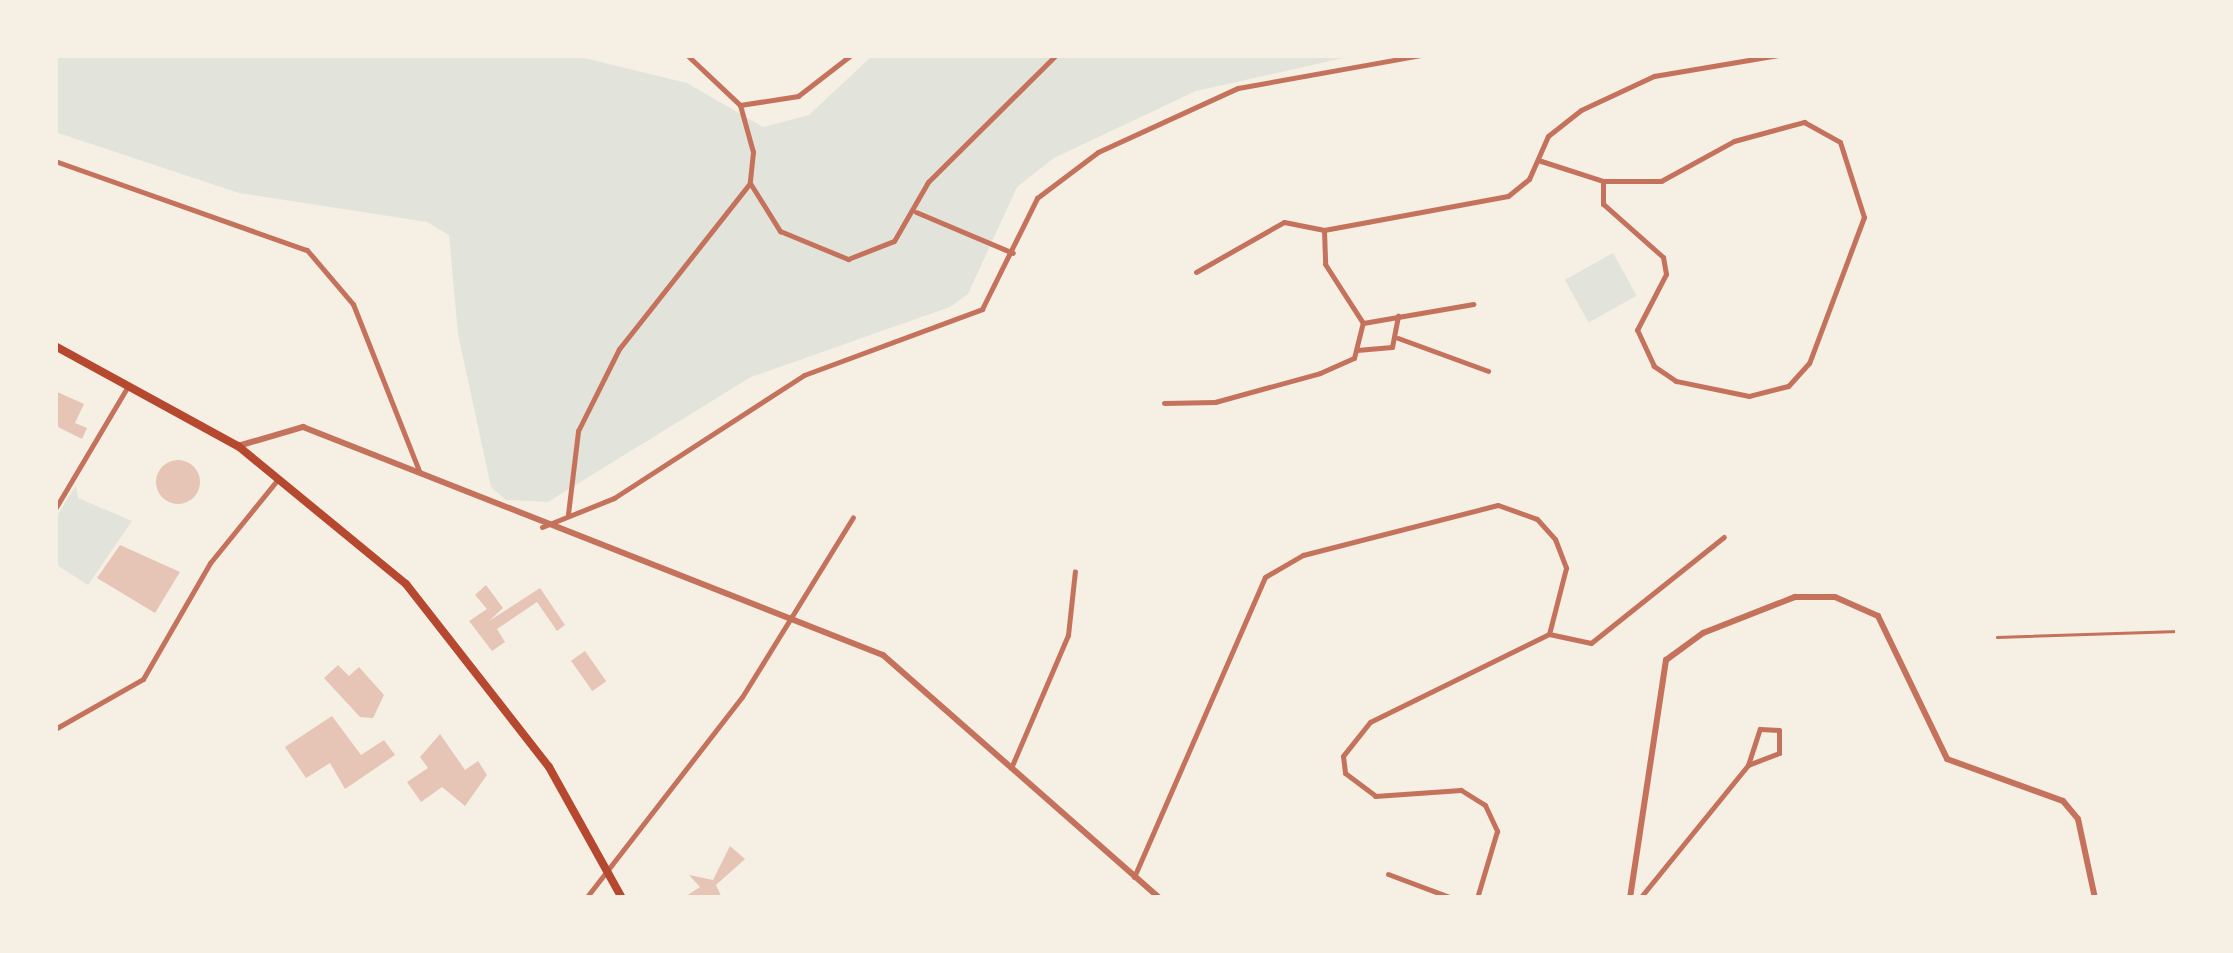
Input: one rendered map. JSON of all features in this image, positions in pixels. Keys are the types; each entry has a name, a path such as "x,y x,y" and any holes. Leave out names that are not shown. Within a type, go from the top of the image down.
{"main road":[{"path":"55,346 238,446 406,584 482,671 610,869 622,898"}],"street":[{"path":"566,517 578,431 619,348 750,183 753,152 740,105 687,55"},
{"path":"740,105 798,96 851,55"},
{"path":"750,183 780,231 830,257 880,250 916,212 928,182 1056,55"},
{"path":"542,527 614,498 804,375 960,322 1000,288 1013,253 1055,179 1206,98 1422,55"},
{"path":"1196,272 1284,222 1324,230 1493,202 1518,189 1558,125 1616,92 1654,76 1778,55"},
{"path":"1538,160 1604,181 1661,181 1758,131 1804,122 1830,131 1864,217 1800,376 1749,396 1709,393 1654,366 1637,330 1666,274 1663,257 1603,204 1604,181"},
{"path":"55,160 307,250 353,304 419,472"},
{"path":"916,212 1013,253"},
{"path":"1324,230 1325,264 1363,323 1358,350"},
{"path":"1363,323 1473,304"},
{"path":"1164,402 1214,402 1320,372 1358,350 1385,351 1398,338 1398,316"},
{"path":"1398,338 1488,371"},
{"path":"55,509 130,384"},
{"path":"238,446 303,427 419,472 542,527 792,620 903,668 1160,898"},
{"path":"55,730 143,679 210,563 280,477"},
{"path":"1134,877 1252,594 1285,562 1478,504 1518,508 1554,539 1566,568 1549,634"},
{"path":"586,898 792,620 852,517"},
{"path":"1477,898 1497,831 1485,805 1460,790 1375,796 1345,773 1343,756 1370,722 1549,634 1591,643 1724,536"},
{"path":"1011,768 1068,634 1075,571"},
{"path":"1630,898 1666,660 1740,616 1815,597 1859,603 1878,616 1944,756 2063,801 2078,819 2095,898"},
{"path":"1640,898 1748,765 1760,728 1779,730 1779,753 1748,765"},
{"path":"1388,874 1452,898"}],"lane":[{"path":"1997,637 2178,630"}],"shaded area":[{"path":"55,55 576,56 687,83 763,127 809,115 873,55 1357,55 1196,91 1054,158 1017,187 968,294 950,307 751,377 548,502 506,500 491,487 458,334 449,235 427,222 239,193 55,132"},
{"path":"1613,253 1637,296 1589,323 1565,280"},
{"path":"76,485 78,498 132,521 88,585 55,564 55,519"}],"building":[{"path":"55,391 84,404 75,423 87,428 82,439 58,427"},
{"path":"178,460 193,467 200,482 193,497 178,504 163,497 156,482 163,467"},
{"path":"120,545 180,572 155,613 97,578"},
{"path":"486,585 503,608 489,621 540,588 565,625 557,631 537,602 497,629 505,642 492,651 469,621 487,609 475,595"},
{"path":"585,651 606,681 592,691 571,661"},
{"path":"338,665 349,676 359,667 384,695 373,718 360,717 324,678"},
{"path":"332,716 361,755 384,740 395,755 345,789 330,763 306,778 285,747"},
{"path":"440,734 465,770 478,761 487,775 465,806 442,787 421,802 407,782 428,768 420,757"},
{"path":"730,846 745,859 716,885 722,898 683,898 700,887 689,875 713,880"}]}
